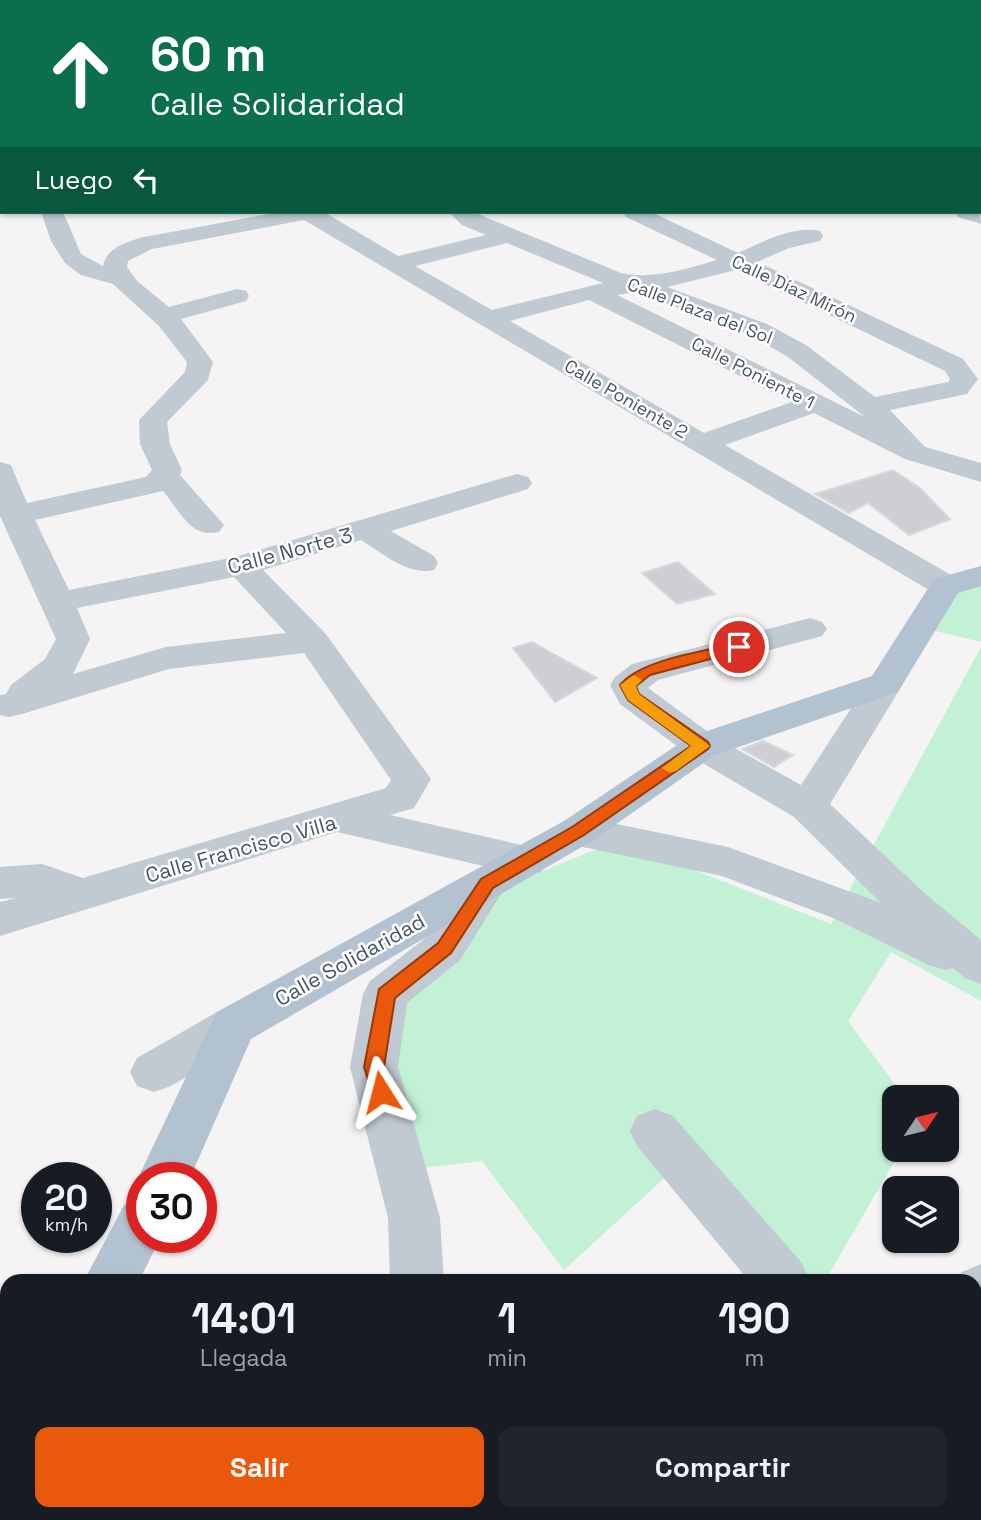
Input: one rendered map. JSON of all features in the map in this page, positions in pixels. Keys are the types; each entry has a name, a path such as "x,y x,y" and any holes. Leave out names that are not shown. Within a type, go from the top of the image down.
{"main road":[{"path":"885,684 963,581"},
{"name":"Calle Solidaridad","path":"233,1026 578,831 702,746 885,684"},
{"path":"171,1162 233,1026"},
{"path":"115,1274 126,1252"}],"street":[{"path":"53,214 75,263 87,271 118,267"},
{"path":"118,267 128,248 299,214"},
{"name":"Calle Poniente 2","path":"312,214 486,319 702,443 963,581"},
{"name":"Calle Plaza del Sol","path":"463,214 614,279 637,284 758,329 797,351 870,406 915,453"},
{"name":"Calle Díaz Mirón","path":"638,214 954,365"},
{"path":"397,263 509,236"},
{"path":"486,319 592,292 693,275 737,262 782,242 812,236"},
{"path":"15,516 156,484 164,478 167,470 155,444 153,420 198,374 200,362 165,316 118,267"},
{"name":"Calle Poniente 1","path":"592,292 915,453 981,473"},
{"path":"165,316 237,296"},
{"path":"870,406 957,388 964,379 954,365 981,360"},
{"path":"702,443 814,404"},
{"path":"0,471 15,516 59,602 73,639 60,666 4,708"},
{"path":"164,478 174,485 208,525"},
{"name":"Calle Norte 3","path":"59,602 241,566 517,483"},
{"path":"366,530 422,563"},
{"path":"241,566 313,641 411,779 400,798 337,818"},
{"path":"810,629 645,672 628,685 633,696 702,746 808,807 981,969"},
{"path":"4,708 166,658 313,641"},
{"path":"808,807 885,684"},
{"name":"Calle Francisco Villa","path":"0,919 337,818 506,872"},
{"path":"578,831 728,862 848,906 981,969"},
{"path":"417,1274 414,1218 374,1067 386,994 444,948 506,872"},
{"path":"0,883 41,880 82,894"},
{"path":"154,1072 233,1026"},
{"path":"655,1131 777,1274"}],"green space":[{"path":"981,585 981,642 911,625 928,599"},
{"path":"981,647 981,1001 891,952 848,1021 895,1085 882,1085 882,1162 894,1162 886,1176 882,1176 882,1183 829,1274 758,1274 683,1161 564,1270 482,1161 406,1170 384,1005 478,898 618,840 831,924"}],"building":[{"path":"893,470 920,488 950,519 909,535 868,503 849,513 815,494"},
{"path":"678,562 715,594 677,604 642,573"},
{"path":"532,642 597,678 555,702 513,648"},
{"path":"763,741 793,755 774,767 742,749"}],"slow traffic":[{"path":"634,680 628,685 633,696 702,746 670,768"}],"route":[{"path":"381,1092 374,1067 386,994 444,948 487,883 578,831 702,746 633,696 628,685 645,672 739,647"}]}
